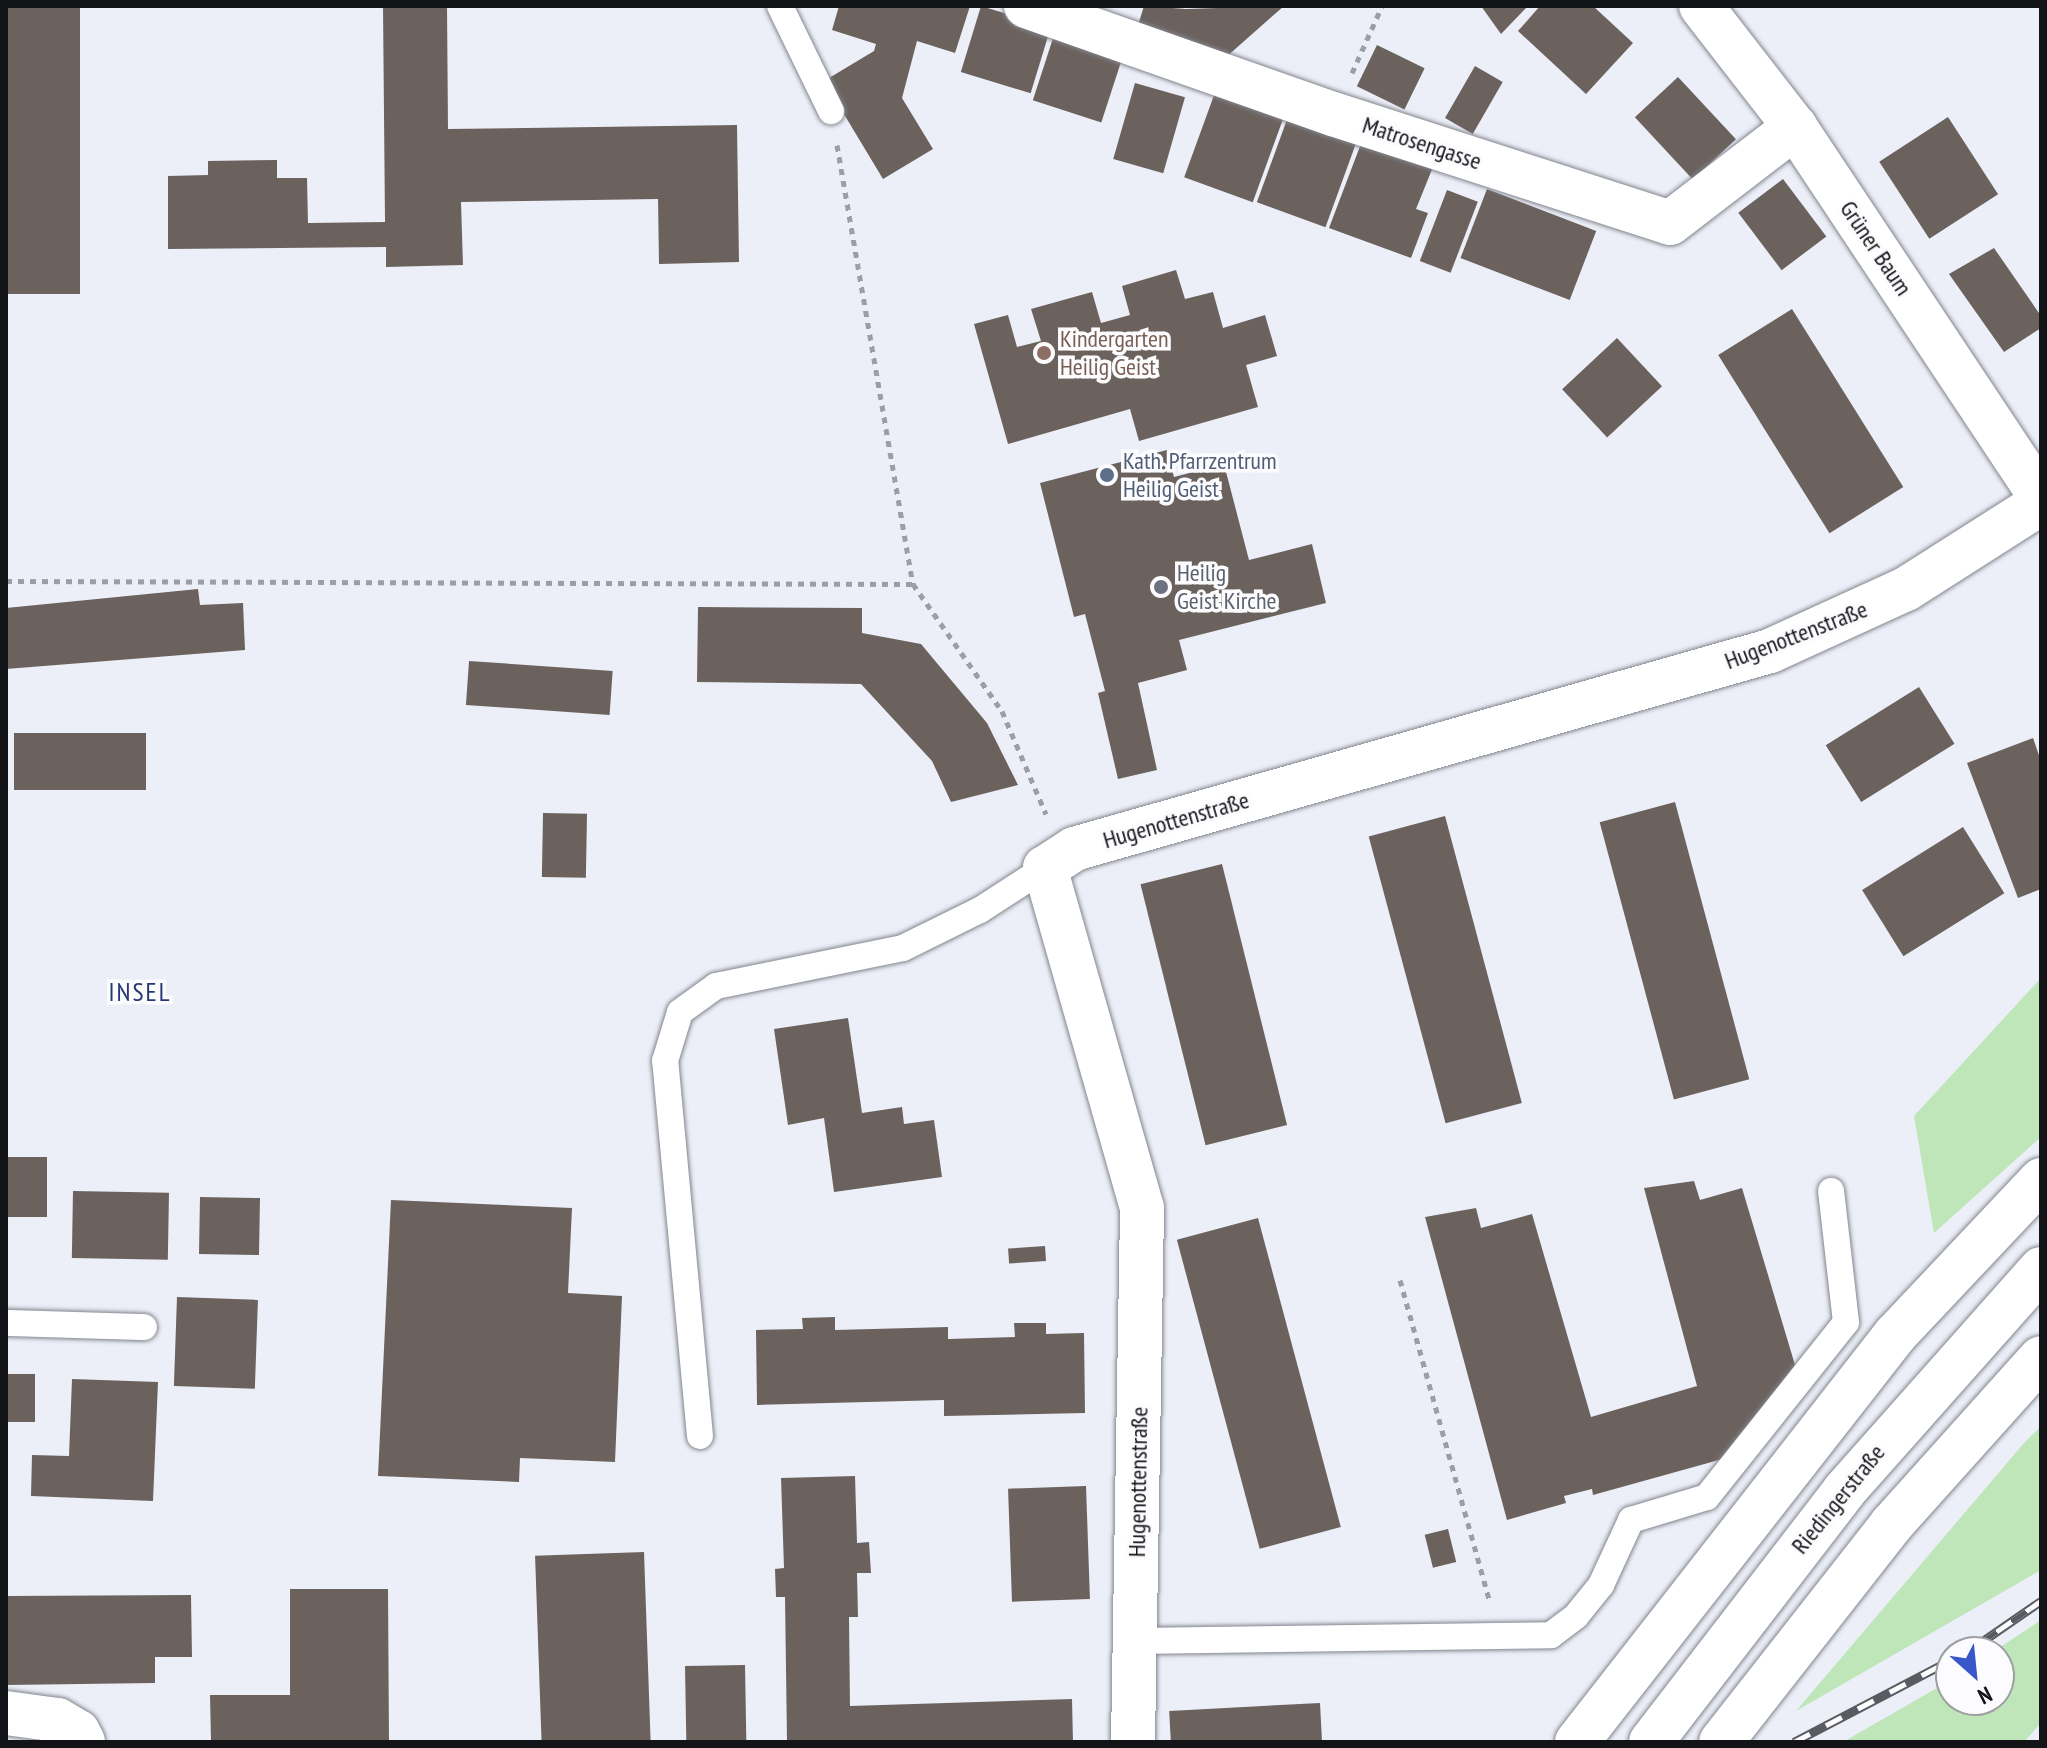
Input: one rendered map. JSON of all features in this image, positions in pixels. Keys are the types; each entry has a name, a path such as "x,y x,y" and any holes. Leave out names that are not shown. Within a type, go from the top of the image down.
{"street":[{"name":"Matrosengasse","path":"1026,6 1333,114 1670,223 1795,127"},
{"name":"Grüner Baum","path":"1701,6 1795,127 2041,497"},
{"name":"Hugenottenstraße","path":"1133,1742 1142,1208 1045,868 1074,849 1770,651 1906,589 2041,503"},
{"path":"1577,1742 1895,1335 2041,1180"},
{"name":"Riedingerstraße","path":"1651,1742 1844,1491 2041,1269"},
{"path":"1721,1742 1891,1525 2041,1358"},
{"path":"6,1713 58,1720 78,1732 83,1742"}],"lane":[{"path":"780,6 831,111"},
{"path":"700,1436 665,1061 680,1012 716,986 903,948 980,910 1045,868"},
{"path":"1135,1641 1500,1639 1551,1635 1576,1616 1601,1585 1631,1520 1707,1497 1846,1322 1831,1191"},
{"path":"6,1323 144,1327"}],"path":[{"path":"1333,114 1382,6"},
{"path":"831,111 913,584 1002,711 1045,814 1059,816"},
{"path":"6,581 913,584"},
{"path":"1400,1280 1500,1639"}],"green space":[{"path":"2041,978 2041,1137 1934,1233 1914,1116"},
{"path":"2041,1426 2041,1570 1796,1711 2024,1443"},
{"path":"2041,1620 2041,1723 2024,1742 1843,1742 1935,1689 1935,1716 2015,1716 2015,1637"}],"building":[{"path":"6,6 80,6 80,294 6,294"},
{"path":"383,6 447,6 448,129 737,125 739,262 659,264 658,199 461,202 463,265 386,267 386,247 168,249 168,176 208,175 208,161 277,160 277,178 307,178 308,223 385,222"},
{"path":"839,6 970,6 955,53 917,41 902,98 933,149 883,179 824,81 874,51 876,44 832,30"},
{"path":"981,6 1051,27 1031,93 961,72"},
{"path":"1144,6 1186,9 1284,6 1216,66 1134,38"},
{"path":"1481,6 1528,6 1501,34"},
{"path":"1540,6 1593,6 1633,43 1586,94 1518,31"},
{"path":"1056,29 1124,51 1101,123 1033,100"},
{"path":"1377,45 1425,68 1404,110 1357,86"},
{"path":"1475,66 1503,82 1473,134 1445,118"},
{"path":"1678,77 1736,139 1693,179 1635,117"},
{"path":"1135,83 1185,97 1163,173 1113,159"},
{"path":"1217,87 1286,112 1253,202 1184,177"},
{"path":"1289,114 1358,139 1325,227 1257,202"},
{"path":"1948,117 1998,194 1929,239 1879,162"},
{"path":"1362,141 1433,167 1416,209 1428,213 1411,258 1329,228"},
{"path":"1783,179 1826,237 1782,270 1738,213"},
{"path":"1487,189 1596,231 1570,300 1460,258"},
{"path":"1447,190 1478,202 1451,273 1420,261"},
{"path":"1994,248 2041,316 2041,328 2004,352 1949,274"},
{"path":"1176,270 1185,299 1213,292 1223,328 1265,315 1277,356 1246,365 1258,407 1139,441 1130,409 1008,444 974,324 1008,315 1017,347 1041,341 1031,309 1092,292 1101,323 1130,315 1122,286"},
{"path":"1792,309 1903,487 1830,533 1718,355"},
{"path":"1617,338 1662,386 1607,437 1562,389"},
{"name":"Heilig Geist Kirche","path":"1167,450 1174,477 1224,464 1249,560 1312,544 1326,603 1179,640 1187,670 1138,683 1157,770 1118,779 1098,693 1105,691 1085,614 1074,617 1040,483"},
{"path":"198,589 200,605 243,603 245,650 6,669 6,608"},
{"path":"698,607 862,608 862,633 921,644 987,723 1018,785 951,802 932,761 861,684 697,682"},
{"path":"469,661 613,671 610,715 466,705"},
{"path":"1919,687 1955,744 1861,802 1826,745"},
{"path":"14,733 146,733 146,790 14,790"},
{"path":"2033,738 2041,761 2041,889 2018,898 1967,763"},
{"path":"1675,802 1749,1079 1674,1099 1600,822"},
{"path":"543,813 587,814 586,878 542,877"},
{"path":"1445,816 1522,1103 1446,1123 1369,836"},
{"path":"1963,827 2004,893 1903,956 1862,890"},
{"path":"1222,864 1287,1125 1206,1145 1140,884"},
{"path":"848,1018 862,1113 902,1107 904,1124 934,1120 942,1177 834,1192 824,1118 788,1125 774,1029"},
{"path":"6,1157 47,1157 47,1217 6,1217"},
{"path":"1694,1181 1700,1200 1742,1188 1795,1365 1726,1458 1593,1495 1592,1489 1564,1496 1566,1503 1507,1520 1425,1217 1476,1208 1481,1228 1532,1214 1591,1417 1697,1386 1644,1188"},
{"path":"73,1191 169,1193 168,1260 72,1258"},
{"path":"200,1197 260,1198 259,1255 199,1254"},
{"path":"391,1200 572,1208 568,1293 622,1296 615,1462 520,1458 519,1482 378,1476"},
{"path":"1258,1218 1341,1527 1260,1549 1177,1240"},
{"path":"1045,1246 1046,1261 1009,1264 1008,1249"},
{"path":"177,1297 258,1300 255,1389 174,1386"},
{"path":"835,1317 835,1330 948,1327 948,1339 1015,1337 1014,1323 1046,1323 1046,1334 1084,1333 1085,1413 944,1416 944,1400 757,1405 756,1330 803,1329 802,1318"},
{"path":"6,1374 35,1374 35,1422 6,1422"},
{"path":"72,1379 158,1382 153,1501 31,1496 32,1455 69,1456"},
{"path":"855,1476 857,1543 869,1542 871,1573 857,1573 858,1617 849,1617 850,1706 1072,1699 1073,1742 787,1742 785,1597 776,1597 775,1569 784,1568 781,1478"},
{"path":"1086,1486 1090,1599 1012,1602 1008,1489"},
{"path":"1448,1529 1456,1562 1433,1568 1425,1535"},
{"path":"644,1552 651,1742 542,1742 535,1556"},
{"path":"290,1589 388,1589 389,1742 211,1742 210,1695 290,1695"},
{"path":"191,1595 192,1657 155,1657 155,1683 6,1685 6,1596"},
{"path":"745,1665 746,1742 686,1742 685,1666"},
{"path":"1320,1703 1322,1742 1171,1742 1169,1711"}],"railway":[{"path":"1990,1636 2041,1601"},
{"path":"1794,1742 1935,1668"}],"place":[{"name":"Kindergarten Heilig Geist","path":"1044,353"},
{"name":"Kath. Pfarrzentrum Heilig Geist","path":"1107,475"},
{"name":"Heilig Geist Kirche","path":"1161,587"}],"district":[{"name":"INSEL","path":"140,992"}]}
